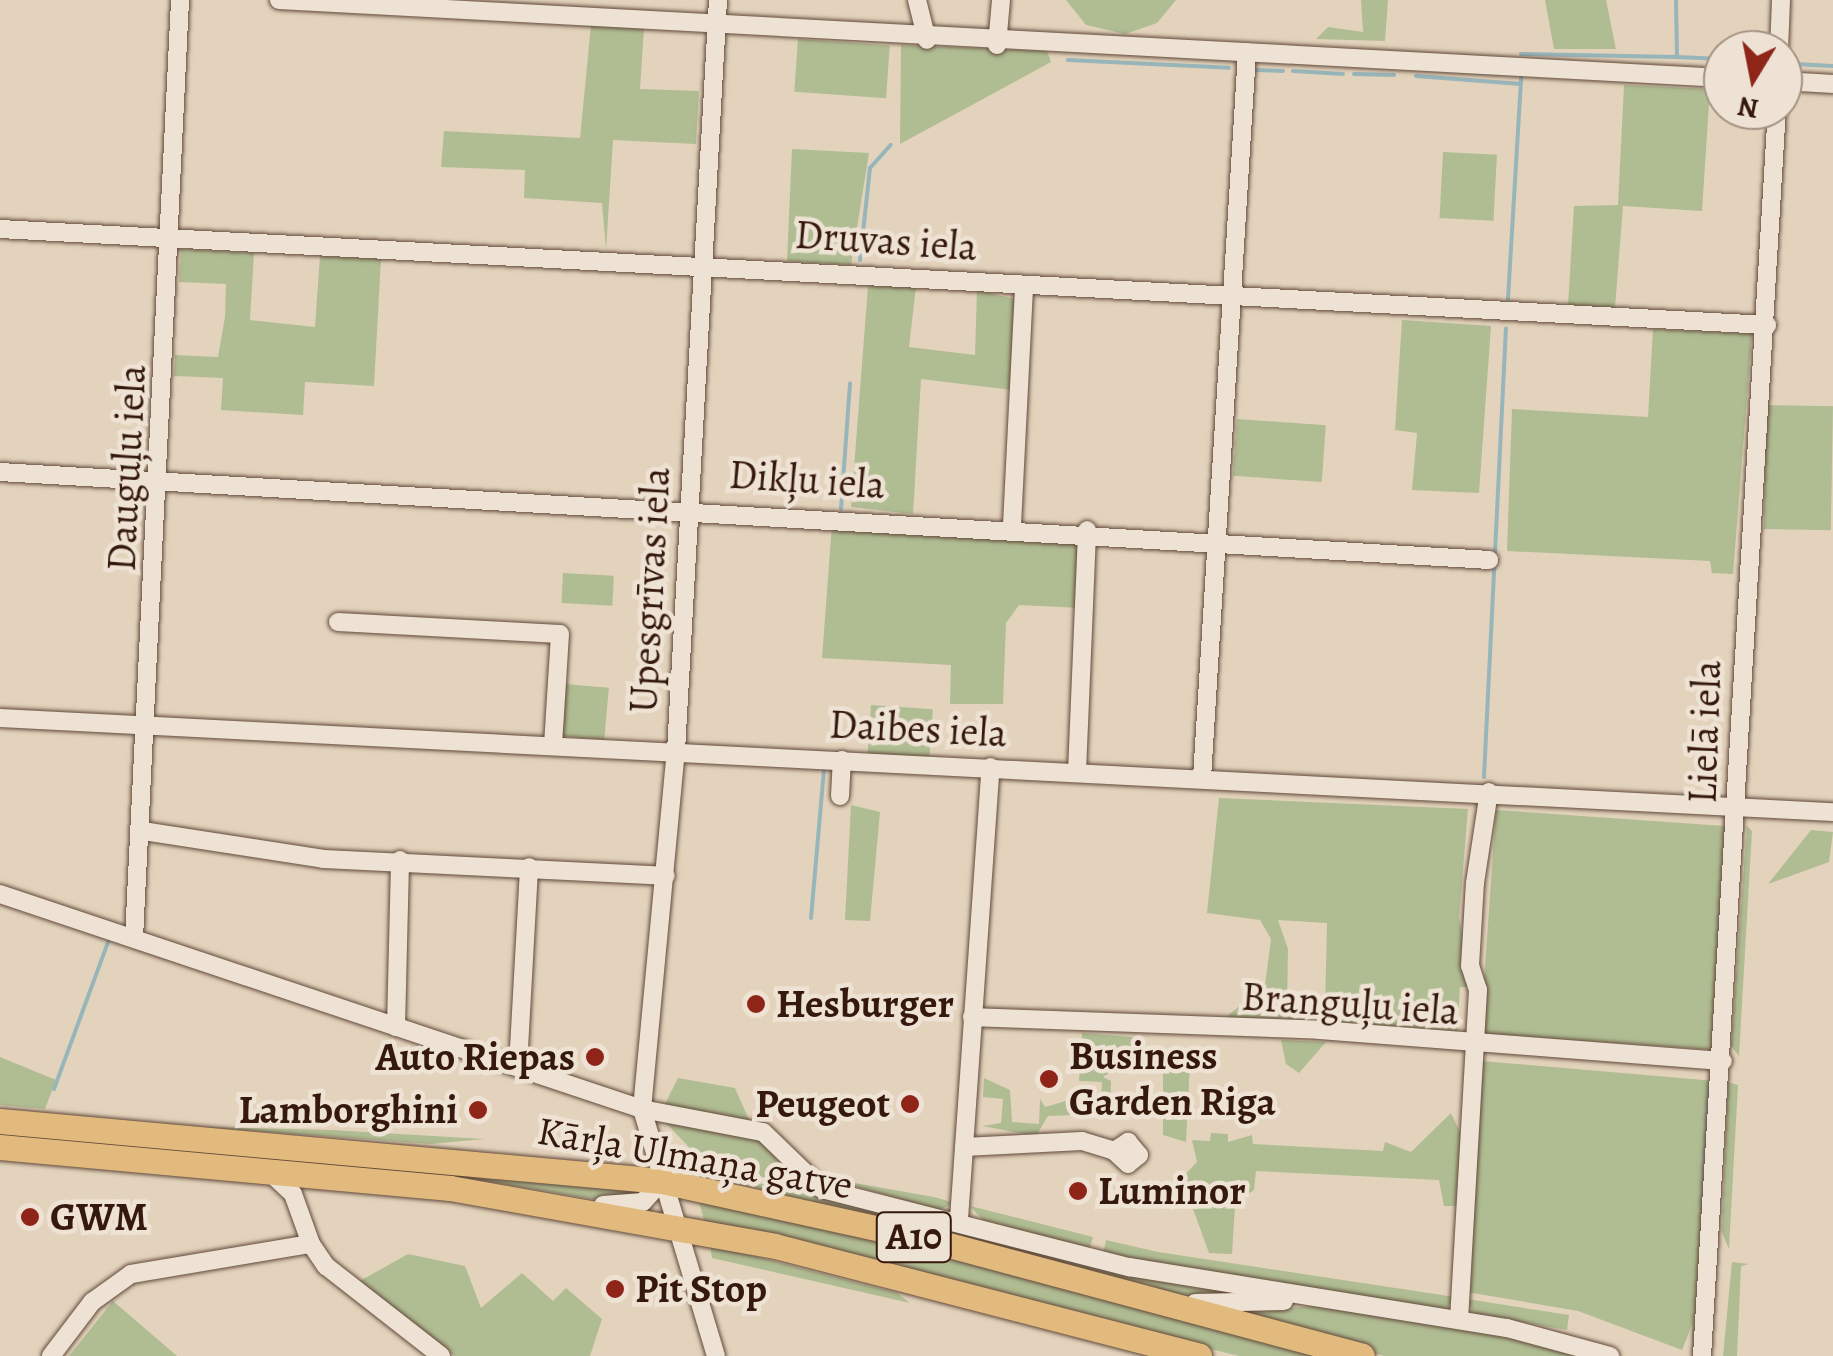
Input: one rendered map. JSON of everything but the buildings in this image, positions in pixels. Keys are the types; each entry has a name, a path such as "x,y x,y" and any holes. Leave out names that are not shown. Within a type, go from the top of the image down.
{"highway":[{"name":"Kārļa Ulmaņa gatve","path":"0,1121 662,1181 1164,1302 1362,1356"},
{"name":"Kārļa Ulmaņa gatve","path":"0,1147 335,1174 678,1228 1199,1356"}],"street":[{"name":"Dauguļu iela","path":"134,938 144,832 173,237 180,0"},
{"path":"279,0 717,24 997,45 1246,52 1703,77"},
{"name":"Upesgrīvas iela","path":"716,1356 642,1109 676,751 718,0"},
{"path":"917,0 927,40"},
{"path":"997,45 1001,0"},
{"path":"1780,30 1781,0"},
{"path":"1202,778 1221,542 1230,295 1246,52"},
{"path":"1803,83 1833,84"},
{"name":"Lielā iela","path":"1702,1356 1723,1061 1776,130"},
{"name":"Druvas iela","path":"0,229 1767,325"},
{"path":"1012,525 1024,285"},
{"name":"Dikļu iela","path":"0,472 1012,525 1488,560"},
{"path":"1077,772 1086,530"},
{"path":"338,622 560,634 553,746"},
{"name":"Daibes iela","path":"0,718 1833,812"},
{"path":"840,796 842,760"},
{"path":"959,1220 991,767"},
{"path":"1459,1320 1475,1047 1474,900 1489,792"},
{"path":"144,832 323,859 666,876"},
{"path":"396,1027 400,860"},
{"path":"518,1066 529,868"},
{"path":"0,894 642,1109 762,1132 814,1186 959,1220 1129,1267 1459,1320 1610,1356"},
{"name":"Branguļu iela","path":"972,1017 1319,1030 1475,1047 1723,1061"},
{"path":"964,1147 1082,1141 1114,1151"},
{"path":"259,1168 289,1188 303,1211 311,1244 326,1266 441,1356"},
{"path":"303,1211 313,1186 335,1174"},
{"path":"555,1208 629,1206 662,1181"},
{"path":"51,1356 92,1302 132,1274 311,1244"},
{"path":"1164,1302 1324,1299"}],"green space":[{"path":"1066,0 1176,0 1157,23 1125,34 1086,25"},
{"path":"1361,0 1388,0 1385,41 1316,39 1328,27 1363,32"},
{"path":"1545,0 1606,0 1616,49 1554,49"},
{"path":"591,25 644,28 640,89 699,91 696,144 613,140 606,250 602,203 524,198 525,170 441,167 444,131 580,138"},
{"path":"798,39 890,45 886,98 794,92"},
{"path":"901,45 1047,51 1051,62 900,144"},
{"path":"1624,85 1703,89 1703,130 1707,130 1702,211 1623,206 1615,308 1568,306 1574,206 1618,205"},
{"path":"792,149 869,153 851,265 787,261"},
{"path":"1443,152 1497,155 1493,221 1440,218"},
{"path":"181,249 254,253 250,320 315,327 320,256 381,259 374,386 305,382 303,415 221,410 223,378 174,376 175,355 218,357 225,317 226,284 179,282"},
{"path":"868,286 916,287 909,347 975,355 977,290 1019,300 1012,390 921,379 913,514 851,507"},
{"path":"1402,320 1491,326 1479,493 1412,490 1417,433 1395,430"},
{"path":"1653,329 1752,334 1733,574 1712,573 1710,561 1507,551 1512,409 1648,417"},
{"path":"1766,405 1833,406 1831,530 1764,529"},
{"path":"1237,419 1326,425 1322,482 1233,476"},
{"path":"832,524 1083,539 1081,608 1019,605 1006,623 1003,704 950,704 951,665 822,658"},
{"path":"563,573 614,576 612,606 561,603"},
{"path":"565,684 609,688 604,740 560,736"},
{"path":"871,705 933,709 929,759 868,755"},
{"path":"1219,798 1468,809 1459,918 1473,987 1460,987 1457,1039 1225,1018 1265,985 1271,939 1260,920 1207,913","holes":["1278,920 1327,923 1325,1010 1287,1007 1288,949"]},
{"path":"851,805 880,812 870,921 845,920"},
{"path":"1496,810 1728,826 1713,1050 1480,1033"},
{"path":"1747,826 1752,831 1739,1056 1731,1046"},
{"path":"1811,830 1833,832 1829,862 1768,884"},
{"path":"1082,1033 1144,1038 1143,1050 1103,1077 1111,1081 1110,1114 1080,1115 1076,1107 1093,1105 1071,1104 1074,1115 1048,1116 1036,1136 982,1126 1001,1123 1003,1099 983,1097 984,1078 1010,1090 1012,1122 1039,1124 1040,1099 1045,1107 1066,1101 1101,1103 1102,1082 1079,1081"},
{"path":"1281,1040 1326,1042 1299,1073 1286,1064"},
{"path":"0,1057 56,1080 45,1109 0,1105"},
{"path":"1163,1060 1190,1062 1186,1142 1163,1135"},
{"path":"1482,1061 1715,1081 1692,1354 1692,1325 1682,1350 1578,1311 1467,1292"},
{"path":"678,1078 735,1088 750,1122 663,1108"},
{"path":"1728,1082 1738,1085 1729,1249 1722,1233"},
{"path":"1451,1113 1461,1134 1457,1206 1444,1206 1439,1180 1256,1171 1254,1190 1236,1201 1200,1199 1182,1178 1197,1162 1192,1140 1210,1141 1211,1133 1228,1134 1228,1142 1252,1135 1253,1144 1383,1151 1385,1142 1411,1152"},
{"path":"663,1120 761,1141 801,1183 710,1169"},
{"path":"198,1127 332,1130 484,1139 431,1144"},
{"path":"320,1156 648,1188 624,1204 414,1169 320,1165"},
{"path":"703,1174 816,1193 1263,1298 1183,1297"},
{"path":"826,1178 934,1197 955,1203 939,1210"},
{"path":"698,1198 744,1206 1338,1356 1239,1356 705,1224"},
{"path":"1189,1198 1235,1206 1232,1254 1209,1253"},
{"path":"970,1206 1093,1237 1089,1251 983,1220"},
{"path":"1106,1240 1158,1252 1455,1297 1444,1311 1103,1254"},
{"path":"710,1245 897,1293 910,1303 712,1258"},
{"path":"408,1254 465,1266 481,1308 522,1273 553,1301 566,1288 602,1319 590,1356 454,1356 358,1282"},
{"path":"1732,1262 1749,1264 1741,1266 1737,1356 1723,1356"},
{"path":"1467,1299 1569,1315 1567,1330 1474,1314"},
{"path":"113,1301 177,1356 69,1356"},
{"path":"1329,1306 1465,1327 1591,1356 1384,1356 1225,1310"}],"waterway":[{"path":"1676,0 1677,57 1703,58"},
{"path":"1521,54 1677,57"},
{"path":"1068,60 1229,68"},
{"path":"1803,64 1833,66"},
{"path":"1255,70 1283,71"},
{"path":"1293,71 1343,74"},
{"path":"1354,74 1394,75"},
{"path":"1416,76 1521,84"},
{"path":"1508,299 1521,77"},
{"path":"860,260 870,168 891,145"},
{"path":"1484,777 1506,329"},
{"path":"841,509 850,383"},
{"path":"811,918 824,768"},
{"path":"54,1089 108,942"},
{"path":"1702,1208 1709,1088"}],"place":[{"name":"Hesburger","path":"756,1004"},
{"name":"Auto Riepas","path":"595,1057"},
{"name":"Business Garden Riga","path":"1049,1079"},
{"name":"Peugeot","path":"910,1104"},
{"name":"Lamborghini","path":"478,1110"},
{"name":"Luminor","path":"1078,1191"},
{"name":"GWM","path":"30,1217"},
{"name":"Pit Stop","path":"615,1289"}]}
